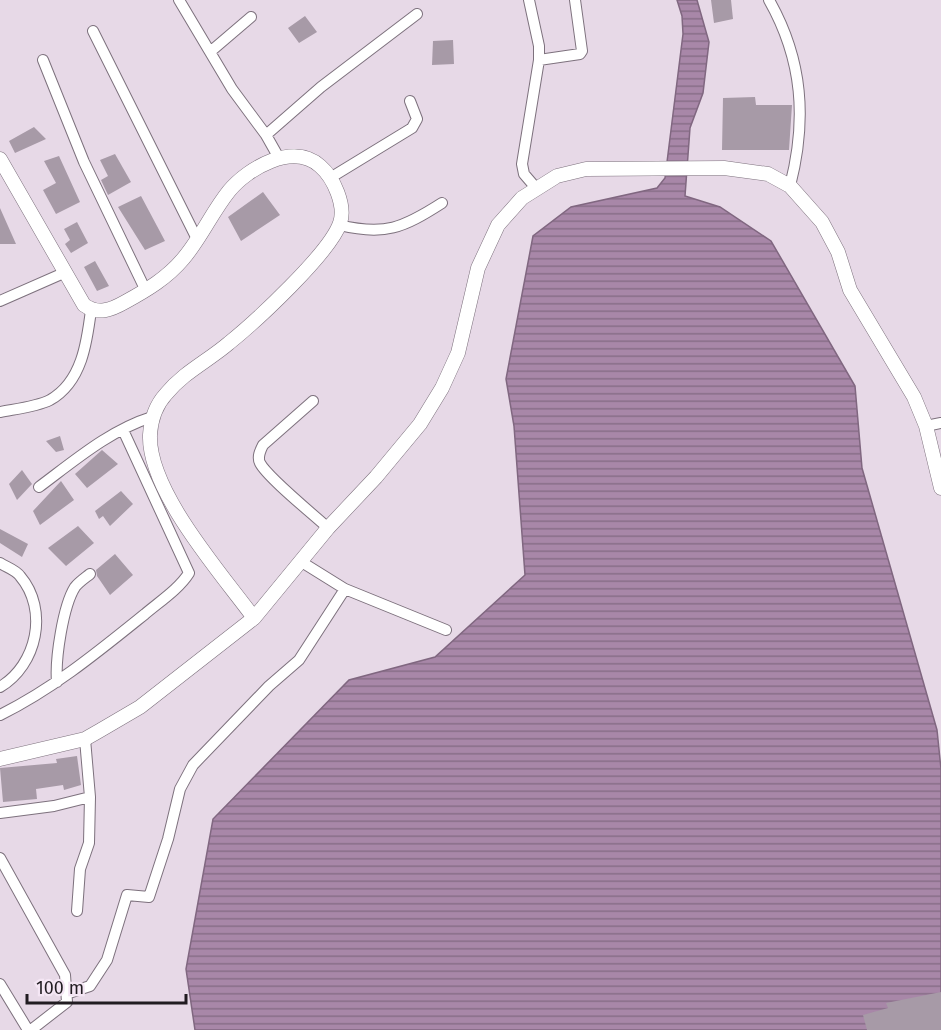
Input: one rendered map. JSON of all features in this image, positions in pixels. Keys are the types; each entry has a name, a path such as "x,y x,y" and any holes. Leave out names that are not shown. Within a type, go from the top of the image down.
{"street":[{"path":"178,0 232,89 266,135 279,158"},
{"path":"529,0 531,19 537,33 539,60 522,164 524,174 536,188"},
{"path":"539,60 580,54 582,51 575,0"},
{"path":"769,0 787,33 798,78 798,153 790,186"},
{"path":"266,135 321,87 417,14"},
{"path":"210,52 251,17"},
{"path":"93,31 198,239"},
{"path":"43,60 84,162 146,291"},
{"path":"330,178 412,128 417,119 410,101"},
{"path":"0,159 84,304 91,310 102,312 146,291 169,273 198,239 230,190 247,175 279,158 296,155 309,158 321,166 330,178 337,193 341,215 339,225 320,253 267,308 228,344 180,378 164,396 152,417 150,437 157,476 180,516 254,618"},
{"path":"0,759 85,739 140,707 254,618 328,528 376,477 420,424 442,388 458,352 478,268 498,225 522,198 557,176 586,169 724,168 768,174 790,186 822,222 838,252 850,290 902,373 926,426 941,488"},
{"path":"339,225 369,232 385,231 416,220 442,203"},
{"path":"0,301 66,272"},
{"path":"0,412 49,400 66,386 85,352 91,310"},
{"path":"313,401 263,445 259,455 260,463 271,475 328,528"},
{"path":"39,487 123,430 152,417"},
{"path":"926,426 941,423"},
{"path":"0,715 57,682 157,604 189,573 123,430"},
{"path":"300,561 345,589 446,630"},
{"path":"0,564 20,574 35,609 34,645 28,659 13,680 0,687"},
{"path":"57,682 58,649 64,622 75,587 90,574"},
{"path":"69,993 90,986 105,963 127,895 149,897 168,839 180,789 193,765 269,686 299,660 345,589"},
{"path":"77,910 80,869 89,843 90,797 85,739"},
{"path":"0,813 54,806 90,797"},
{"path":"0,858 66,975 69,993 67,1002 30,1030 0,984"}],"shaded area":[{"path":"677,0 697,0 709,42 703,93 690,128 685,196 720,207 771,241 855,386 862,468 937,730 941,769 941,1030 195,1030 186,969 213,819 349,680 435,657 525,575 514,426 506,379 533,236 571,207 657,188 665,178 683,34 682,16"}],"building":[{"path":"711,0 731,0 733,19 714,23"},
{"path":"305,16 317,32 299,43 288,28"},
{"path":"453,40 454,64 432,65 433,41"},
{"path":"755,97 756,105 792,105 789,150 722,150 723,98"},
{"path":"34,127 46,139 15,153 9,141"},
{"path":"115,154 131,182 108,195 101,180 108,176 100,160"},
{"path":"59,156 80,202 56,214 43,190 56,183 44,161"},
{"path":"263,192 280,215 241,241 228,217"},
{"path":"141,196 165,241 145,250 118,207"},
{"path":"0,208 16,244 0,244"},
{"path":"77,222 88,243 71,253 65,244 70,240 64,229"},
{"path":"95,261 109,286 97,291 84,267"},
{"path":"60,436 64,450 56,452 46,441"},
{"path":"102,450 118,464 87,488 75,474"},
{"path":"22,470 32,484 17,500 9,484"},
{"path":"61,481 74,500 40,525 33,511"},
{"path":"121,491 133,504 110,526 103,516 99,519 95,511"},
{"path":"78,526 94,543 66,566 48,548"},
{"path":"0,529 28,544 22,557 0,543"},
{"path":"115,554 133,575 110,595 97,576 96,570"},
{"path":"77,756 81,785 64,790 63,785 36,789 37,799 3,802 0,768 57,763 56,759"},
{"path":"941,992 941,1030 867,1030 863,1015 888,1008 886,1003"}]}
